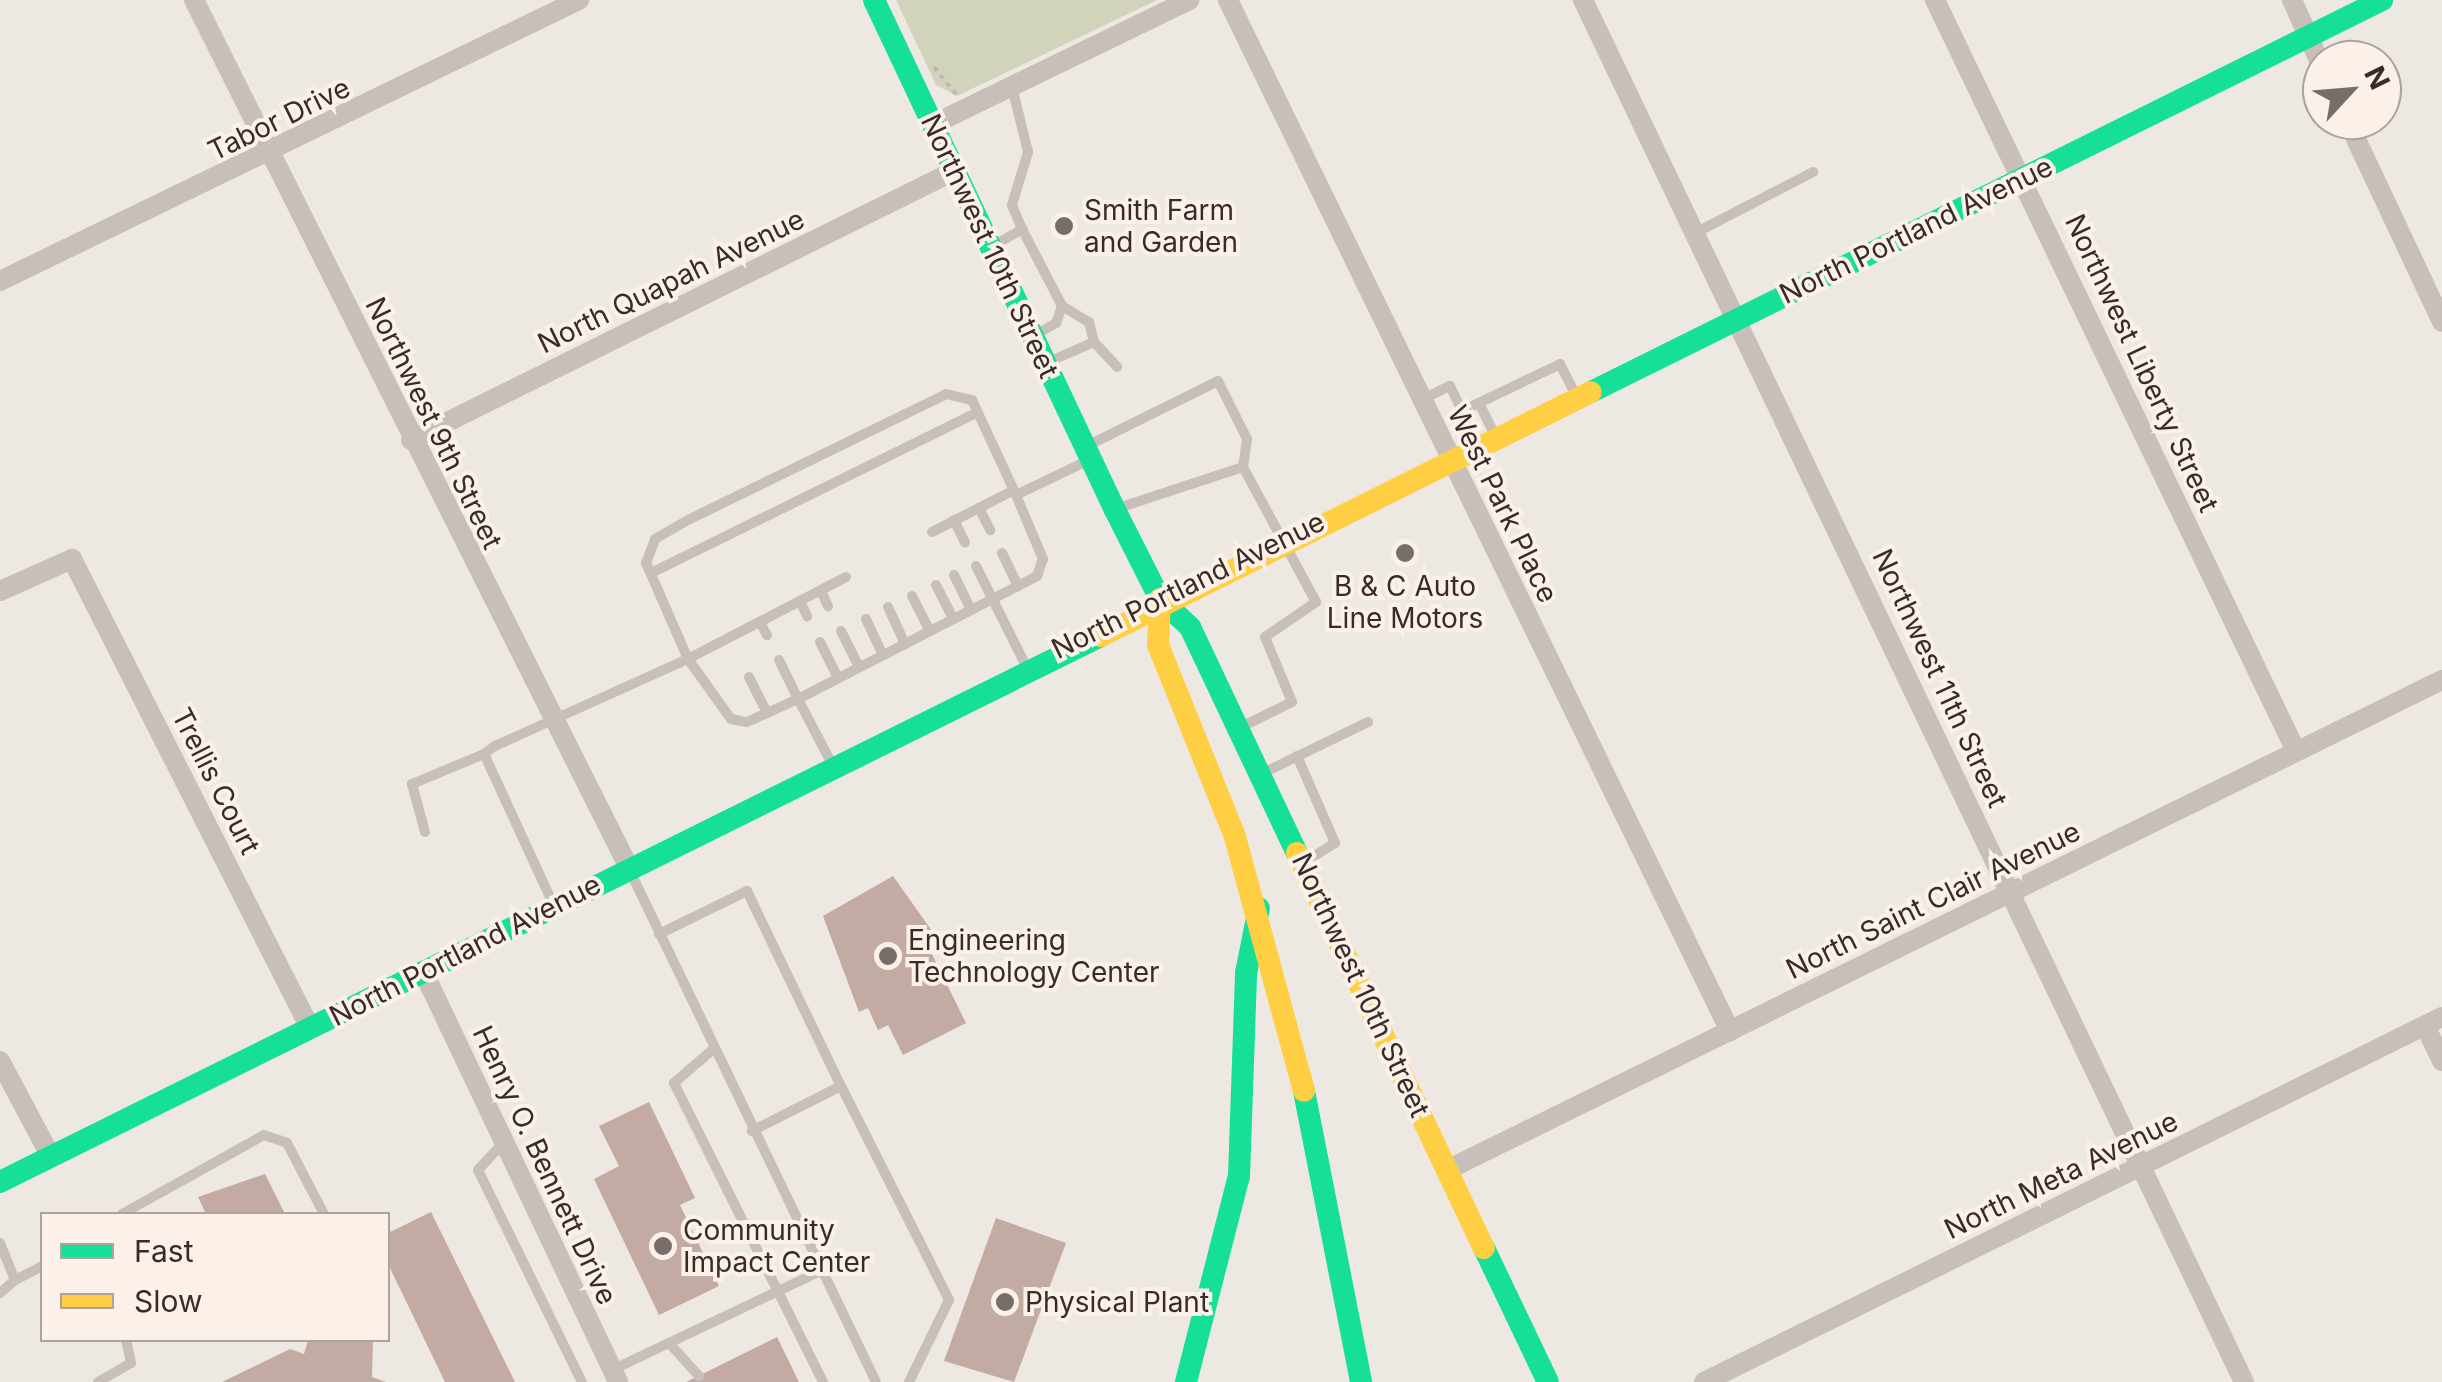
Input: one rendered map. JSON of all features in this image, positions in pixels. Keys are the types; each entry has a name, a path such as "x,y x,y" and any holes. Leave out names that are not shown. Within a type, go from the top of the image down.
{"main road":[{"name":"Northwest 10th Street","path":"874,0 1114,510 1160,599 1190,627 1548,1382"},
{"name":"North Portland Avenue","path":"0,1182 1160,599 2382,0"},
{"name":"Northwest 10th Street","path":"1160,599 1158,645 1259,908 1361,1382"},
{"path":"1186,1382 1239,1176 1246,973 1259,908"}],"street":[{"name":"Northwest 9th Street","path":"194,0 410,440 629,868"},
{"name":"Tabor Drive","path":"0,281 271,154 578,0"},
{"path":"934,124 1190,0"},
{"name":"West Park Place","path":"1228,0 1730,1031"},
{"name":"Northwest 11th Street","path":"1583,0 1738,317 2244,1382"},
{"name":"Northwest Liberty Street","path":"1936,0 2296,751"},
{"path":"2292,0 2310,40"},
{"path":"2356,140 2442,322"},
{"name":"North Quapah Avenue","path":"410,440 956,170"},
{"name":"Trellis Court","path":"0,591 72,559 310,1028"},
{"name":"North Saint Clair Avenue","path":"1448,1168 2442,680"},
{"name":"Henry O. Bennett Drive","path":"423,972 615,1376"},
{"path":"2434,1021 2442,1061"},
{"name":"North Meta Avenue","path":"1704,1382 2434,1021"},
{"path":"0,1061 51,1158"}],"lane":[{"path":"1012,86 1028,152 1012,204 1062,306 1089,322 1094,342 1117,367"},
{"path":"1697,232 1813,172"},
{"path":"992,247 1022,229"},
{"path":"1033,336 1056,323 1062,306"},
{"path":"1045,363 1094,342"},
{"path":"1422,400 1450,386 1462,412 1560,364 1576,395"},
{"path":"932,532 1015,493 1218,381 1247,439 1244,467 1316,602 1265,637 1292,702 1239,728"},
{"path":"961,392 978,412 1042,559 1037,576 766,713 731,719 688,659 650,573 656,539 896,416 961,392"},
{"path":"1479,403 1494,434"},
{"path":"650,573 978,412"},
{"path":"1114,510 1162,486 1191,491 1244,467"},
{"path":"979,508 990,530"},
{"path":"954,520 965,543"},
{"path":"1002,553 1018,586"},
{"path":"976,566 1026,666"},
{"path":"954,575 971,610"},
{"path":"425,832 412,784 555,724 846,578"},
{"path":"936,585 953,619"},
{"path":"821,591 828,606"},
{"path":"912,596 930,631"},
{"path":"800,602 807,616"},
{"path":"888,608 906,644"},
{"path":"866,620 883,656"},
{"path":"760,622 767,635"},
{"path":"841,631 859,667"},
{"path":"730,638 736,650"},
{"path":"820,642 838,678"},
{"path":"779,660 832,764"},
{"path":"749,677 766,713"},
{"path":"1261,774 1368,722"},
{"path":"484,754 554,906"},
{"path":"1297,756 1335,843 1303,863"},
{"path":"629,868 711,1051 876,1382"},
{"path":"658,934 747,891 949,1300 910,1382"},
{"path":"711,1051 674,1083 823,1382"},
{"path":"752,1131 841,1086"},
{"path":"126,1212 264,1135 287,1143 323,1212"},
{"path":"504,1142 478,1170 582,1382"},
{"path":"0,1243 15,1280"},
{"path":"0,1293 40,1267"},
{"path":"615,1376 669,1343 823,1270"},
{"path":"98,1382 132,1364 126,1342"},
{"path":"669,1343 698,1376"}],"path":[{"path":"924,50 962,110"}],"green space":[{"path":"896,0 1157,0 957,96 936,85"}],"building":[{"name":"Engineering Technology Center","path":"893,876 932,931 923,936 966,1023 903,1055 888,1025 878,1030 868,1008 859,1012 823,916"},
{"name":"Community Impact Center","path":"649,1102 695,1198 680,1205 719,1286 659,1315 594,1179 619,1166 599,1126"},
{"path":"265,1174 284,1212 205,1212 198,1197"},
{"path":"431,1212 515,1382 445,1382 390,1268 390,1232"},
{"name":"Physical Plant","path":"996,1218 1066,1243 1014,1382 944,1361"},
{"path":"777,1337 799,1382 686,1382"},
{"path":"307,1342 373,1342 372,1377 386,1382 222,1382 290,1349 304,1354"}],"traffic: fast":[{"path":"874,0 1115,510 1160,599 1190,627 1297,853"},
{"path":"1591,392 2382,0"},
{"path":"0,1182 1101,636"},
{"path":"1186,1382 1239,1176 1246,973 1259,908"},
{"path":"1304,1091 1361,1382"},
{"path":"1484,1248 1548,1382"}],"traffic: slow":[{"path":"1101,636 1591,392"},
{"path":"1160,599 1158,645 1235,837 1304,1091"},
{"path":"1297,853 1484,1248"}],"place":[{"name":"Smith Farm and Garden","path":"1064,226"},
{"name":"B & C Auto Line Motors","path":"1405,553"},
{"name":"Engineering Technology Center","path":"888,956"},
{"name":"Community Impact Center","path":"663,1246"},
{"name":"Physical Plant","path":"1005,1302"}]}
